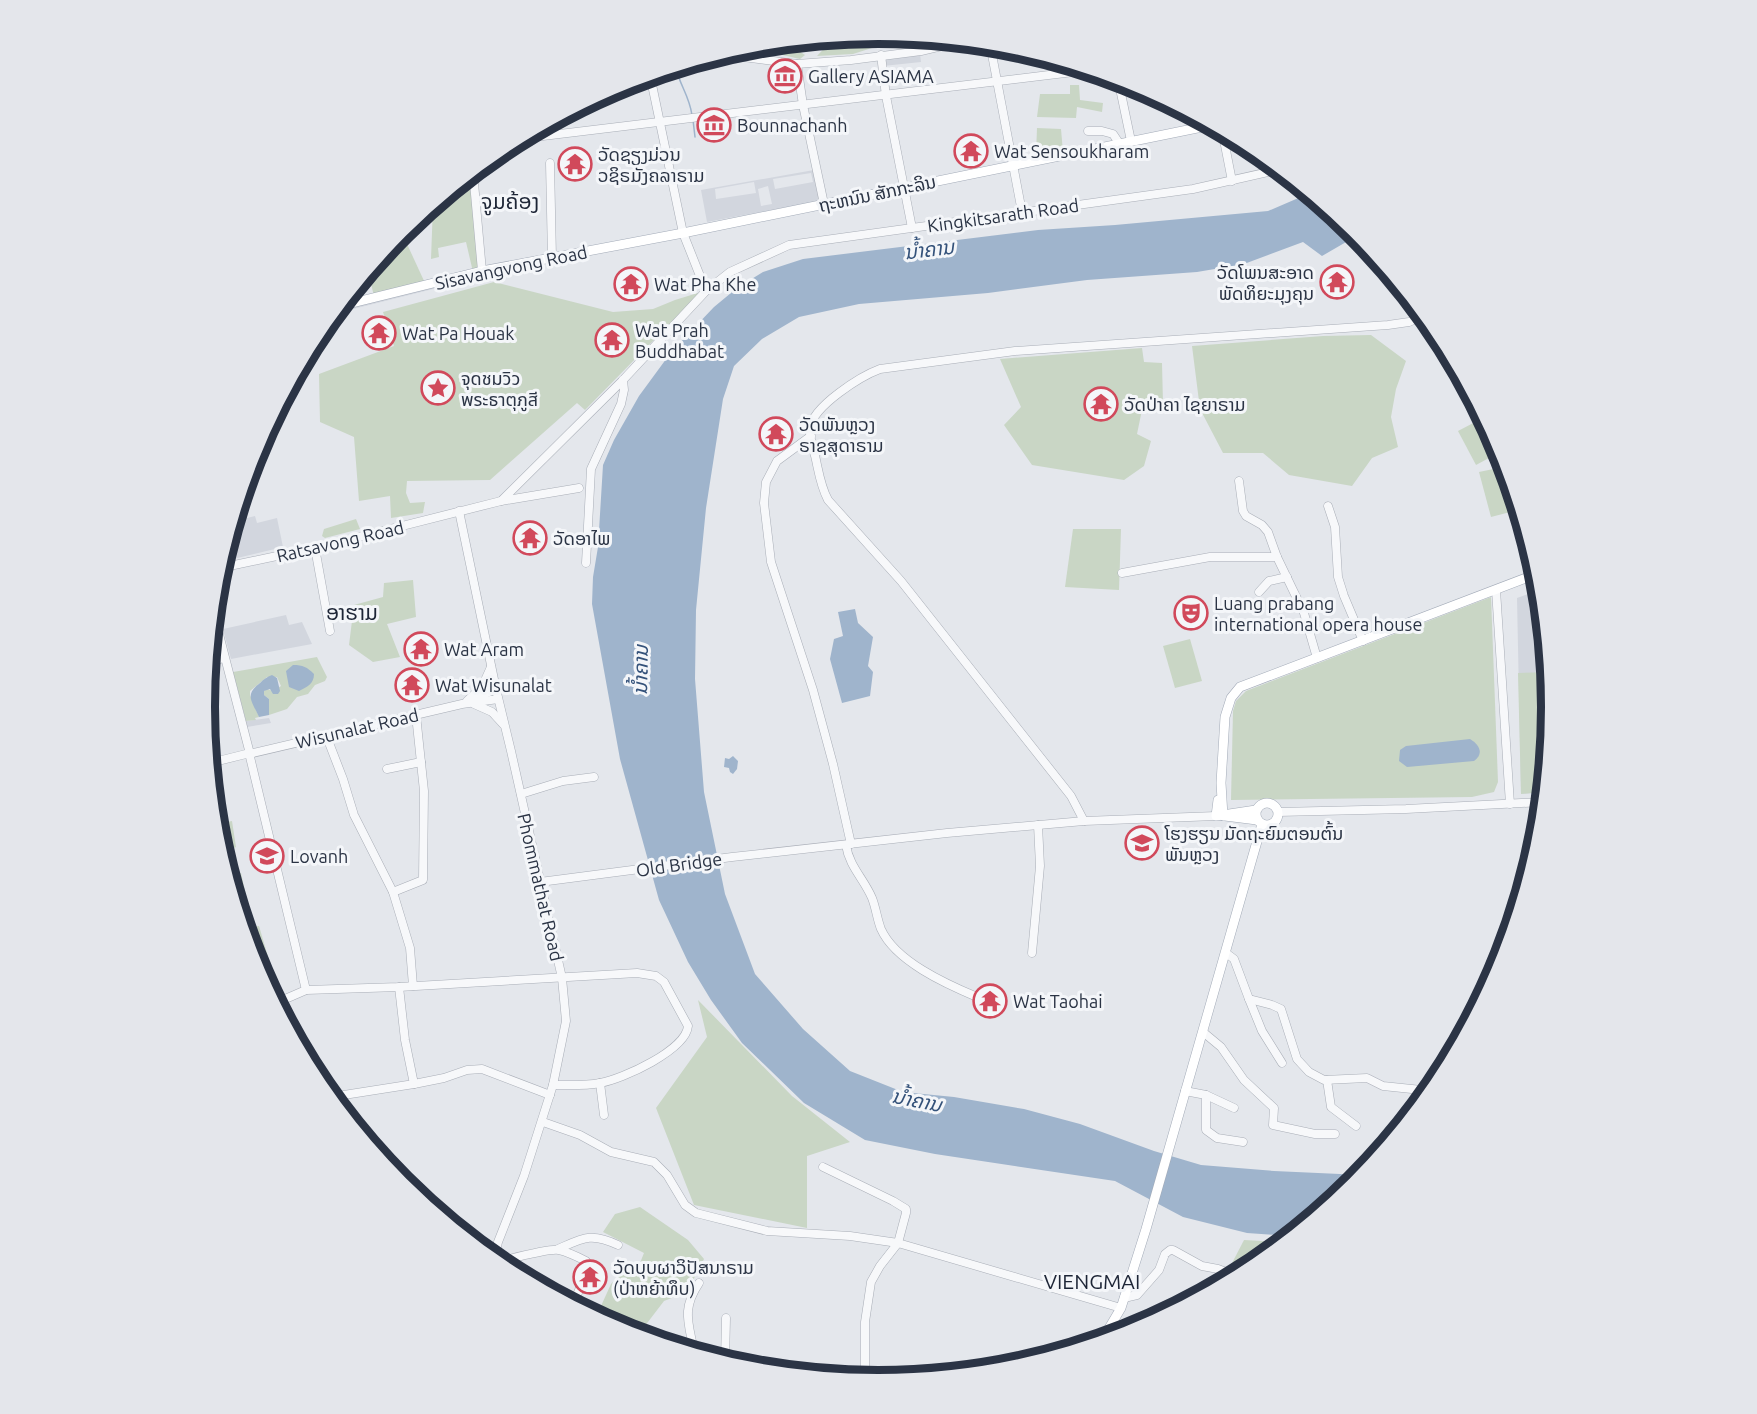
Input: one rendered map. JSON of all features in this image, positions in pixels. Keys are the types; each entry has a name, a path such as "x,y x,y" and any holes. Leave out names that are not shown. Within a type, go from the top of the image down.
{"main road":[{"name":"ຖະຫນົນ ສັກກະລິນ","path":"683,233 1201,127"},
{"name":"Sisavangvong Road","path":"353,302 482,271 683,233"},
{"path":"1219,816 1225,717 1235,692 1240,687 1529,577"},
{"path":"1269,802 1278,812 1275,822 1269,825 1219,816 1256,810 1262,803 1269,802"},
{"path":"1108,1329 1123,1303 1226,953 1260,822 1256,810"}],"street":[{"path":"744,57 797,64 851,60 939,47"},
{"path":"992,53 1022,212"},
{"path":"881,56 886,96 912,228"},
{"path":"797,64 803,105 824,204"},
{"path":"540,136 1070,72"},
{"path":"652,84 683,233 706,291"},
{"path":"1120,90 1131,141"},
{"path":"1088,131 1106,131 1113,134 1119,143"},
{"path":"1224,141 1232,181"},
{"path":"550,163 552,258"},
{"name":"Kingkitsarath Road","path":"501,501 623,380 706,291 730,272 789,245 1181,191 1268,171"},
{"path":"474,182 482,271"},
{"path":"1084,821 1071,796 901,581 828,500 821,486 811,436 812,422 832,398 867,374 880,369 1015,351 1388,326 1416,319"},
{"path":"586,563 591,469 621,404 624,390 623,380"},
{"path":"811,436 777,461 766,482 764,503 771,562 813,690 833,764 848,845 847,857 872,898 881,929 889,942 932,976 977,997"},
{"path":"1239,481 1243,511 1246,516 1262,525 1268,532 1304,612 1317,658"},
{"name":"Ratsavong Road","path":"231,566 315,548 501,501 579,488"},
{"path":"1328,506 1335,527 1338,577 1363,640"},
{"name":"Phommathat Road","path":"459,511 498,699 562,978 566,1022 543,1122 496,1249"},
{"path":"315,548 330,631"},
{"path":"1122,573 1210,557 1277,556"},
{"path":"1259,592 1269,582 1287,577"},
{"path":"1496,590 1510,804"},
{"path":"219,637 250,753 306,990"},
{"path":"216,660 224,658"},
{"path":"465,703 482,687 491,665"},
{"name":"Wisunalat Road","path":"465,703 496,689"},
{"name":"Wisunalat Road","path":"217,761 465,703 498,699"},
{"path":"465,703 485,707 505,726"},
{"path":"393,892 423,880 424,791 416,715"},
{"path":"326,735 364,839 393,892 410,948 413,986"},
{"path":"387,769 421,762"},
{"path":"521,794 563,781 594,777"},
{"path":"1278,812 1535,803"},
{"name":"Old Bridge","path":"540,882 732,857 1038,825 1219,816"},
{"path":"1032,953 1040,866 1038,825"},
{"path":"1226,953 1234,959 1262,1031 1282,1064"},
{"path":"283,1000 306,990 638,973 656,976 664,982 688,1026 681,1040 668,1052 622,1076 600,1083 553,1085"},
{"path":"399,987 405,1040 414,1084"},
{"path":"1249,999 1281,1009 1297,1059 1309,1072 1327,1080 1367,1078 1383,1086 1420,1090"},
{"path":"1203,1032 1221,1047 1251,1087 1274,1108 1273,1125 1315,1134 1335,1134"},
{"path":"341,1095 414,1084 444,1078 467,1070 482,1069 550,1095"},
{"path":"1327,1080 1331,1107 1356,1126"},
{"path":"600,1083 604,1115"},
{"path":"1185,1091 1206,1095 1234,1108"},
{"path":"1206,1095 1206,1130 1217,1138 1243,1142"},
{"path":"543,1122 580,1135 611,1152 654,1162 667,1175 685,1205 696,1213 767,1231 850,1236 898,1243 1123,1303 1137,1295 1159,1270 1165,1254 1170,1250 1202,1266 1226,1272"},
{"path":"824,1167 906,1209 898,1243 871,1282 865,1322 865,1370"},
{"path":"510,1259 558,1249 580,1239 601,1237 618,1245"},
{"path":"558,1249 586,1261 582,1270 586,1273 577,1298"},
{"path":"693,1344 687,1307 690,1296 699,1283"},
{"path":"725,1352 726,1318"}],"shaded area":[{"path":"920,54 921,62 883,66 882,58"},
{"path":"814,170 819,201 707,222 701,190","holes":["811,173 813,182 775,189 773,179","754,182 756,193 716,199 715,189","768,186 772,204 761,206 758,189"]},
{"path":"480,270 481,277 347,311 354,301"},
{"path":"245,511 247,518 255,516 257,523 277,518 283,547 232,559"},
{"path":"1531,593 1541,664 1542,707 1541,750 1536,793 1521,794 1517,598"},
{"path":"286,615 289,625 302,622 312,644 231,659 223,629"},
{"path":"269,718 271,723 247,727 246,721"}],"green space":[{"path":"872,44 875,47 853,54 817,56 827,46"},
{"path":"795,49 805,55 800,59 773,52"},
{"path":"1070,85 1079,85 1080,100 1103,103 1102,112 1077,107 1076,118 1037,117 1040,94 1070,94"},
{"path":"1037,128 1061,129 1063,152 1036,155"},
{"path":"470,185 480,270 473,272 466,242 438,248 439,257 431,259 433,216"},
{"path":"406,241 425,283 374,296 370,281"},
{"path":"494,282 613,312 653,309 701,292 585,410 577,403 490,480 407,481 406,493 410,503 425,502 423,513 391,518 390,496 359,501 354,437 320,422 319,374 394,346 383,312"},
{"path":"1371,335 1406,361 1396,389 1391,417 1398,447 1372,458 1352,486 1289,475 1263,453 1223,453 1200,409 1192,346 1323,336"},
{"path":"1142,348 1144,362 1162,363 1163,404 1143,405 1137,434 1151,441 1144,466 1124,480 1032,465 1004,425 1021,407 1000,359"},
{"path":"1477,421 1492,456 1476,465 1458,431"},
{"path":"1497,468 1512,511 1491,517 1479,472"},
{"path":"356,519 360,529 325,538 322,536 324,529"},
{"path":"1073,529 1121,529 1119,590 1065,587"},
{"path":"413,580 416,617 387,624 400,657 373,662 349,645 354,605 383,597 384,583"},
{"path":"1491,597 1498,782 1494,792 1472,797 1231,800 1233,711 1236,701 1246,691"},
{"path":"1190,639 1202,681 1175,688 1163,646"},
{"path":"317,657 327,677 325,681 315,685 308,694 297,697 287,709 269,715 269,699 264,695 264,691 267,689 273,691 281,686 277,677 267,677 250,691 259,717 255,718 256,720 246,721 233,672"},
{"path":"1541,672 1541,750 1536,793 1521,794 1518,673"},
{"path":"232,821 236,847 231,849 228,836 226,822"},
{"path":"241,873 250,913 248,914 238,879 237,874"},
{"path":"259,926 269,960 268,966 266,961 253,927"},
{"path":"698,1000 792,1096 850,1142 807,1156 807,1228 694,1205 656,1108 707,1037"},
{"path":"640,1207 688,1240 704,1259 687,1292 664,1301 644,1327 600,1309 611,1284 620,1274 636,1273 644,1253 603,1232 615,1214"},
{"path":"1244,1240 1271,1241 1247,1259 1232,1268 1230,1267"}],"water":[{"name":"ນ້ຳຄານ","path":"1302,197 1350,240 1322,256 1303,242 1244,264 1197,272 1087,280 988,293 859,304 799,317 762,339 734,366 723,399 706,508 696,610 695,679 704,792 725,894 755,974 803,1029 850,1071 903,1092 954,1097 1024,1109 1080,1124 1154,1151 1201,1165 1349,1174 1316,1206 1279,1235 1247,1233 1183,1217 1115,1181 935,1154 865,1140 804,1103 742,1043 711,1000 688,962 659,900 620,759 592,604 603,465 614,440 639,396 672,351 714,307 737,288 763,272 803,259 1038,230 1268,211"},
{"path":"855,609 858,623 873,637 868,666 873,672 870,696 842,703 830,659 834,639 843,636 838,612"},
{"path":"293,665 305,667 314,674 311,683 299,691 289,687 286,671"},
{"path":"272,675 277,678 280,691 278,694 273,694 270,689 264,691 264,695 269,699 269,715 259,717 252,702 252,691 264,679"},
{"path":"1470,739 1480,750 1474,761 1407,767 1399,761 1400,750 1406,746"},
{"path":"733,756 738,761 737,769 733,774 729,768 724,767 725,758 729,759"}],"waterway":[{"path":"678,75 692,115"},
{"path":"693,120 695,137"}],"place":[{"name":"Gallery ASIAMA","path":"785,76"},
{"name":"Bounnachanh","path":"714,125"},
{"name":"Wat Sensoukharam","path":"971,151"},
{"name":"ວັດຊຽງມ່ວນ ວຊິຣມັງຄລາຣາມ","path":"575,164"},
{"name":"ວັດໂພນສະອາດ ພັດທິຍະມຸງຄຸນ","path":"1337,282"},
{"name":"Wat Pha Khe","path":"631,284"},
{"name":"Wat Pa Houak","path":"379,333"},
{"name":"Wat Prah Buddhabat","path":"612,340"},
{"name":"จุดชมวิว พระธาตุภูสี","path":"438,388"},
{"name":"ວັດປ່າຄາ ໄຊຍາຣາມ","path":"1101,404"},
{"name":"ວັດພັນຫຼວງ ຣາຊສຸດາຣາມ","path":"776,434"},
{"name":"ວັດອາໄພ","path":"530,538"},
{"name":"Luang prabang international opera house","path":"1191,613"},
{"name":"Wat Aram","path":"421,649"},
{"name":"Wat Wisunalat","path":"412,685"},
{"name":"ໂຮງຮຽນ ມັດຖະຍົມຕອນຕົ້ນ ພັນຫຼວງ","path":"1142,843"},
{"name":"Lovanh","path":"267,856"},
{"name":"Wat Taohai","path":"990,1001"},
{"name":"ວັດບຸບຜາວິປັສນາຣາມ (ປ່າຫຍ້າທຶບ)","path":"590,1277"}],"district":[{"name":"ຈູມຄ້ອງ","path":"510,201"},
{"name":"ອາຮາມ","path":"352,612"},
{"name":"VIENGMAI","path":"1092,1281"}]}
